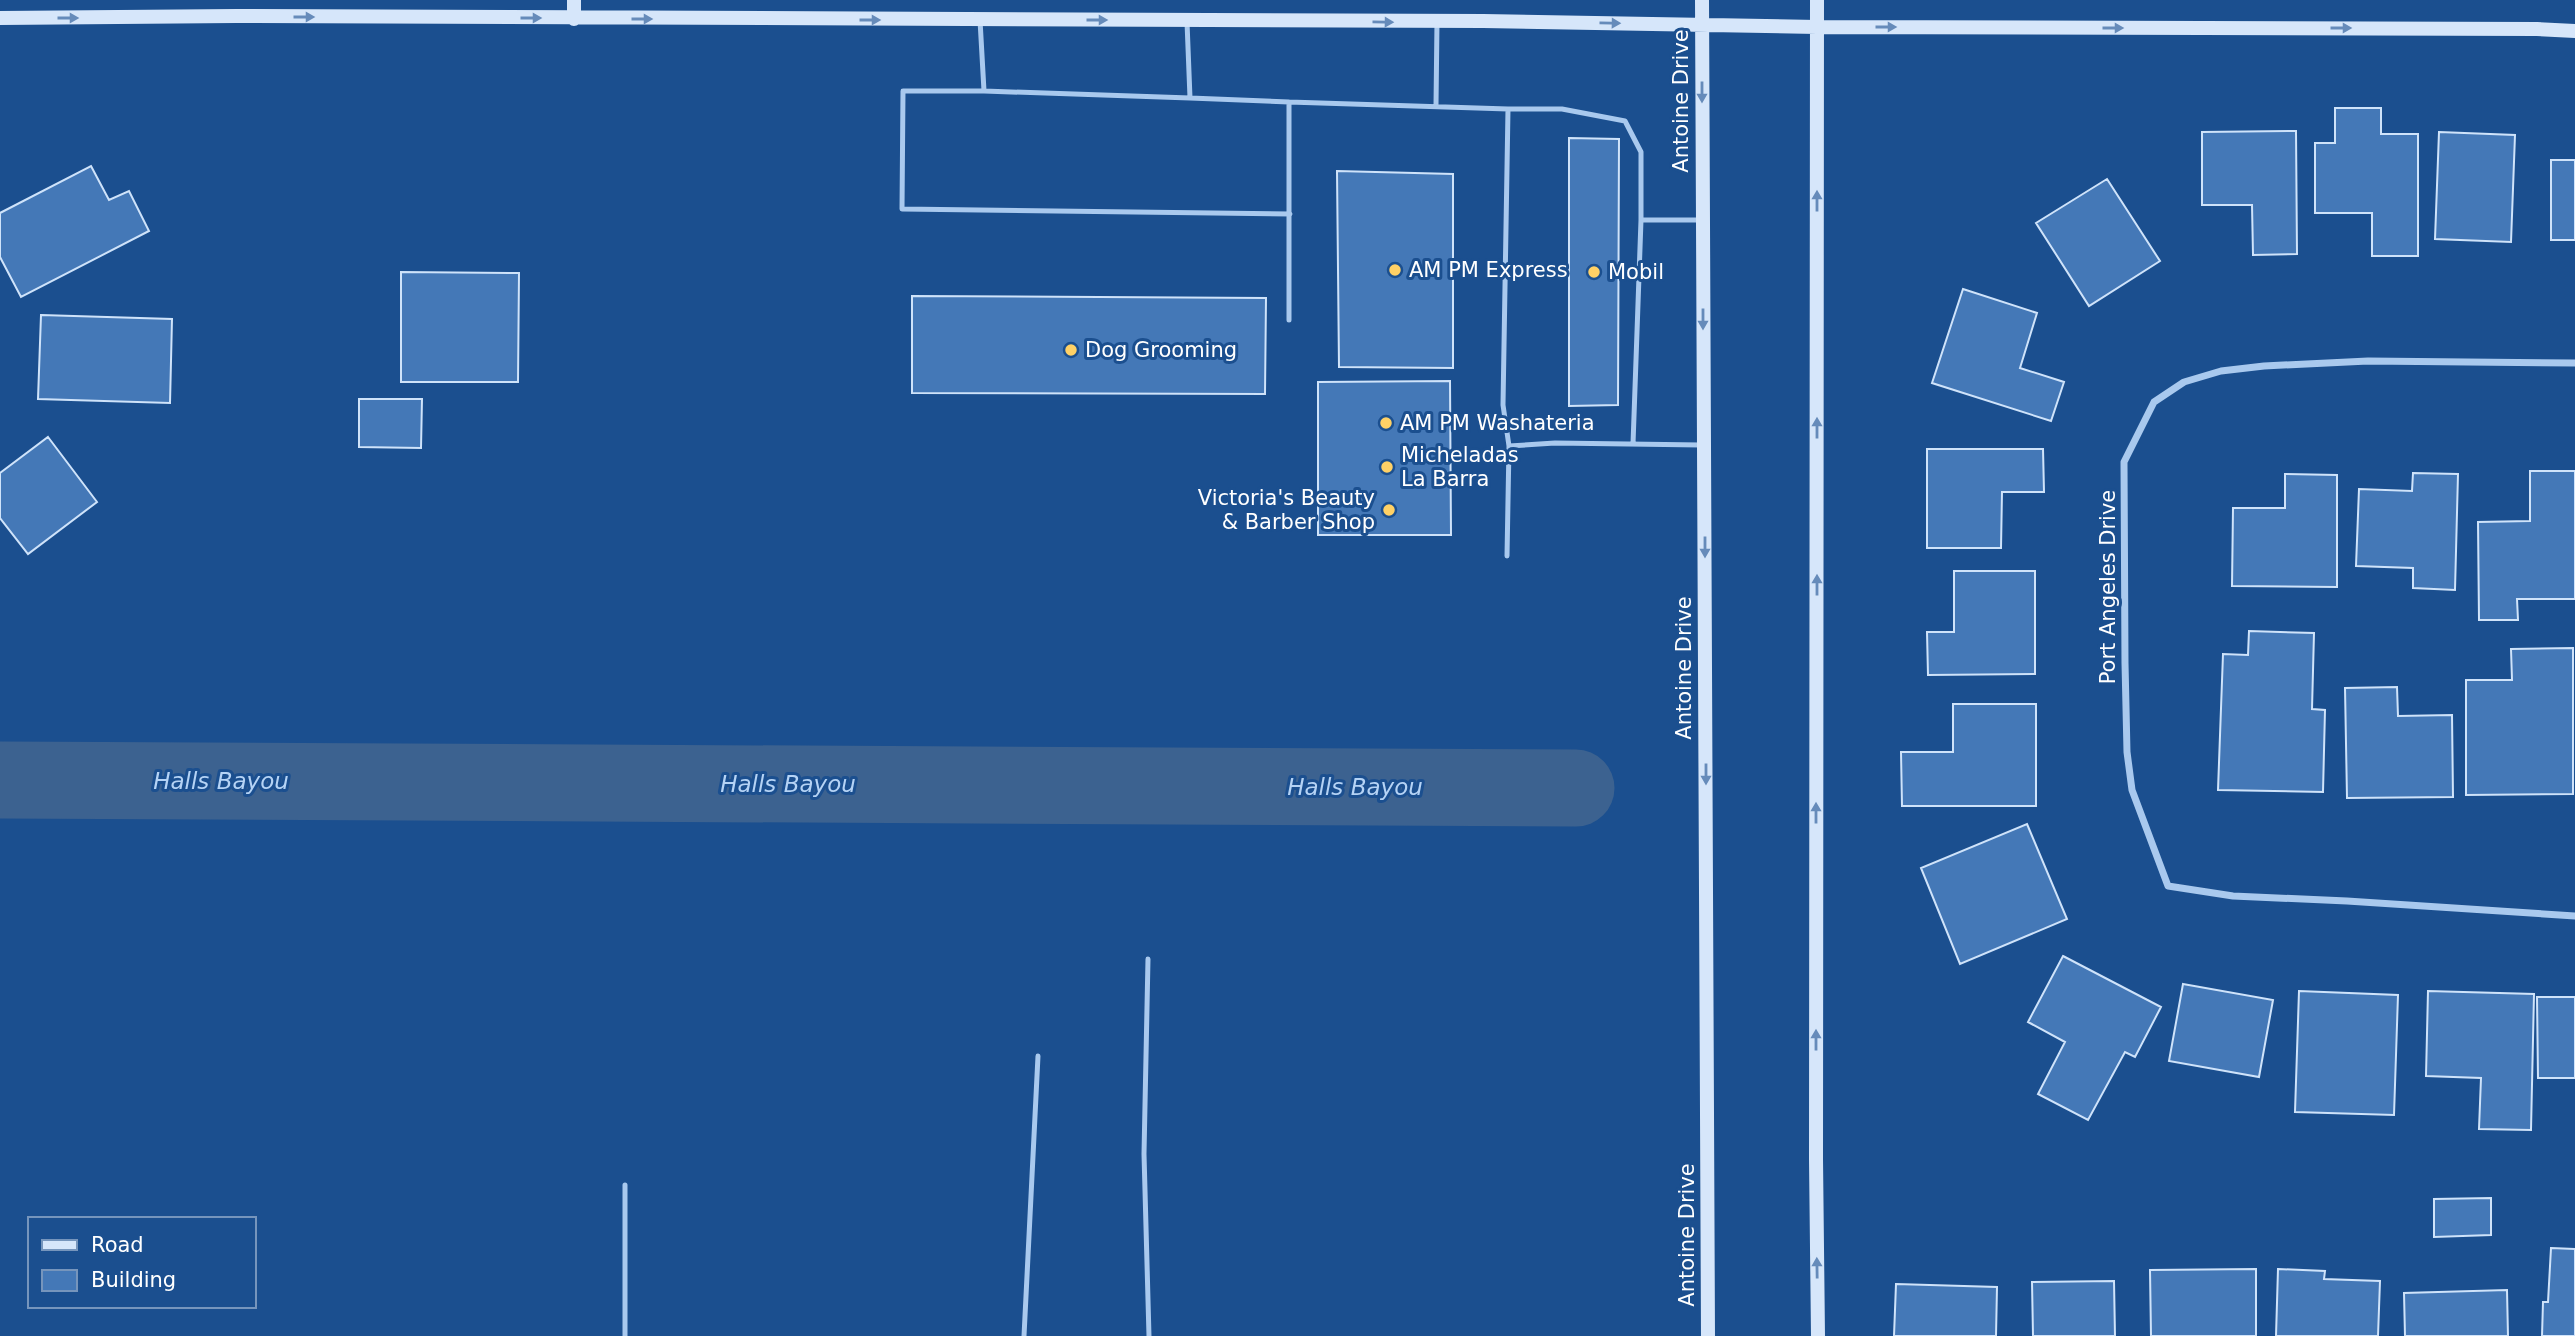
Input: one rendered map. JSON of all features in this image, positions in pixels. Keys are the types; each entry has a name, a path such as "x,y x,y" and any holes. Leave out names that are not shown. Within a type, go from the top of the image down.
{"main road":[{"path":"574,0 574,19"},
{"name":"Antoine Drive","path":"1702,0 1708,1336"},
{"path":"1817,0 1818,1336"},
{"path":"0,18 249,16 1187,20 2575,31"}],"street":[{"name":"Port Angeles Drive","path":"2575,363 2368,361 2221,371 2184,382 2154,402 2124,462 2127,752 2132,790 2168,886 2233,896 2575,916"}],"lane":[{"path":"981,20 984,91"},
{"path":"1187,20 1190,99"},
{"path":"1436,105 1437,22"},
{"path":"1290,214 902,209 903,91 984,91 1562,109 1625,121 1641,152 1633,444"},
{"path":"1289,102 1289,320"},
{"path":"1507,556 1509,446 1503,405 1508,109"},
{"path":"1641,220 1703,220"},
{"path":"1509,446 1555,443 1704,446"},
{"path":"1148,960 1144,1154 1149,1336"},
{"path":"1024,1336 1038,1056"},
{"path":"625,1185 625,1336"}],"building":[{"path":"2335,108 2381,108 2381,134 2418,134 2418,256 2372,256 2372,213 2315,213 2315,143 2335,143"},
{"path":"2296,131 2297,254 2253,255 2252,205 2202,205 2202,132"},
{"path":"2439,132 2515,135 2511,242 2435,239"},
{"name":"Mobil","path":"1569,138 1619,139 1618,405 1569,406"},
{"path":"2551,160 2575,160 2575,240 2551,240"},
{"path":"91,166 109,200 129,191 149,231 21,297 0,257 0,213"},
{"name":"AM PM Express","path":"1337,171 1453,174 1453,368 1339,367"},
{"path":"2107,179 2160,261 2089,306 2036,223"},
{"path":"401,272 519,273 518,382 401,382"},
{"path":"1963,289 2037,313 2020,368 2064,382 2051,421 1932,383"},
{"path":"912,296 1266,298 1265,394 912,393"},
{"path":"41,315 172,319 170,403 38,399"},
{"path":"1450,381 1451,535 1318,535 1318,382"},
{"path":"359,399 422,399 421,448 359,447"},
{"path":"48,437 97,502 28,554 0,518 0,473"},
{"path":"1927,449 2043,449 2044,492 2002,492 2001,548 1927,548"},
{"path":"2530,471 2575,471 2575,599 2517,599 2518,620 2479,620 2478,522 2530,521"},
{"path":"2413,473 2458,474 2455,590 2413,588 2413,568 2356,566 2359,489 2412,491"},
{"path":"2285,474 2337,475 2337,587 2232,586 2233,508 2285,508"},
{"path":"1954,571 2035,571 2035,674 1928,675 1927,632 1954,632"},
{"path":"2249,631 2314,633 2312,709 2325,710 2323,792 2218,790 2223,654 2248,655"},
{"path":"2573,648 2573,794 2466,795 2466,680 2512,680 2511,649"},
{"path":"2397,687 2398,716 2452,715 2453,797 2347,798 2345,688"},
{"path":"1953,704 2036,704 2036,806 1902,806 1901,752 1953,752"},
{"path":"2027,824 2067,919 1960,964 1921,868"},
{"path":"2063,956 2161,1007 2135,1057 2125,1052 2088,1120 2038,1094 2065,1042 2028,1022"},
{"path":"2183,984 2273,1000 2259,1077 2169,1061"},
{"path":"2299,991 2398,995 2394,1115 2295,1112"},
{"path":"2428,991 2534,994 2531,1130 2479,1129 2481,1078 2426,1076"},
{"path":"2537,997 2575,997 2575,1078 2538,1078"},
{"path":"2491,1198 2491,1235 2434,1237 2434,1199"},
{"path":"2551,1248 2575,1249 2575,1336 2542,1336 2543,1302 2548,1302"},
{"path":"2256,1269 2256,1336 2151,1336 2150,1270"},
{"path":"2278,1269 2325,1271 2324,1279 2380,1281 2378,1336 2276,1336"},
{"path":"2114,1281 2115,1336 2033,1336 2032,1282"},
{"path":"1896,1284 1997,1287 1996,1336 1894,1336"},
{"path":"2507,1290 2508,1336 2405,1336 2404,1293"}],"waterway":[{"name":"Halls Bayou","path":"0,780 1576,788"}],"place":[{"name":"AM PM Express","path":"1395,270"},
{"name":"Mobil","path":"1594,272"},
{"name":"Dog Grooming","path":"1071,350"},
{"name":"AM PM Washateria","path":"1386,423"},
{"name":"Micheladas La Barra","path":"1387,467"},
{"name":"Victoria's Beauty & Barber Shop","path":"1389,510"}]}
